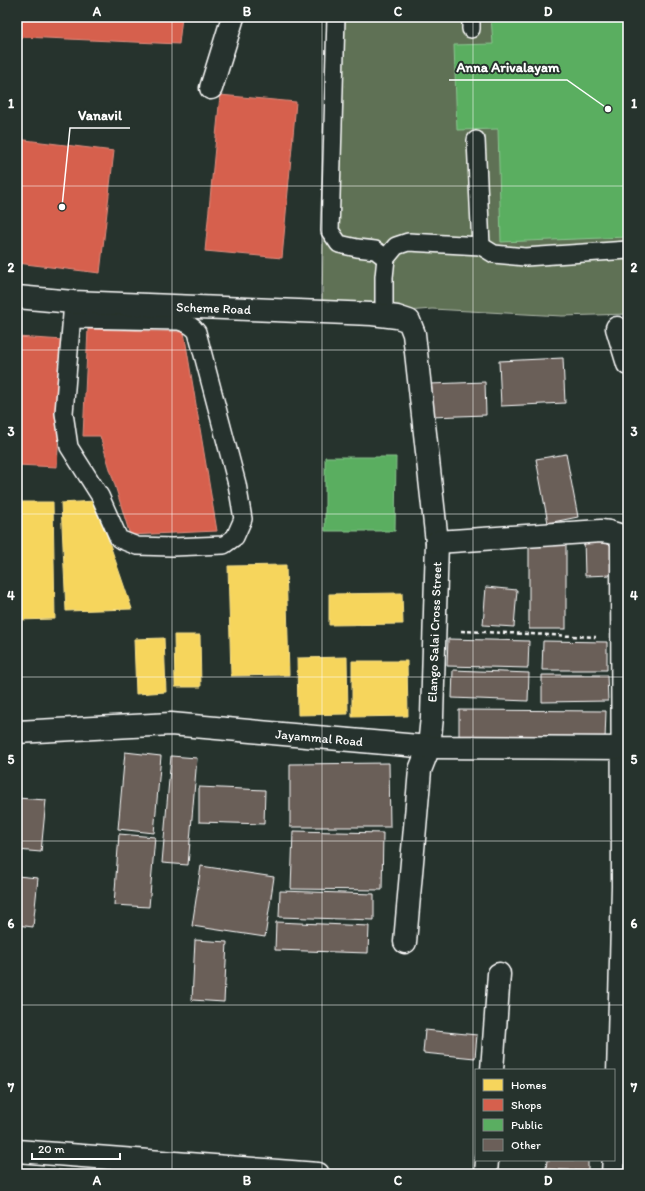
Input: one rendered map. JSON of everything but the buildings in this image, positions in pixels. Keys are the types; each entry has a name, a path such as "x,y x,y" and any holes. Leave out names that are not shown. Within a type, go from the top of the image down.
{"street":[{"path":"211,88 234,17"},
{"name":"Scheme Road","path":"17,298 72,310 384,315 409,321"},
{"name":"Elango Salai Cross Street","path":"405,942 420,770 429,747 432,717 437,542 414,334 409,321"},
{"path":"617,328 628,364"},
{"path":"437,542 619,531 619,536 622,543 625,748 623,886 615,1149"},
{"name":"Jayammal Road","path":"17,732 171,724 429,747 625,748"},
{"path":"492,1069 499,974"},
{"path":"17,1151 318,1174"},
{"path":"486,1174 487,1161"},
{"path":"614,1174 615,1161"}],"lane":[{"path":"336,17 330,231 339,244 375,250 386,258"},
{"path":"476,140 481,246"},
{"path":"384,315 384,277 386,258 396,246 408,242 481,246 494,254 525,258 628,250"},
{"path":"72,310 179,321 188,324 197,332 236,484 243,520 235,537 224,545 172,547 137,546 119,539 100,496 69,447 64,413 72,310"}],"path":[{"path":"434,630 623,638"}],"green space":[{"path":"327,17 628,17 628,314 562,316 432,309 407,311 322,303"}],"place":[{"name":"Anna Arivalayam","path":"608,109"},
{"name":"Vanavil","path":"62,207"}]}
